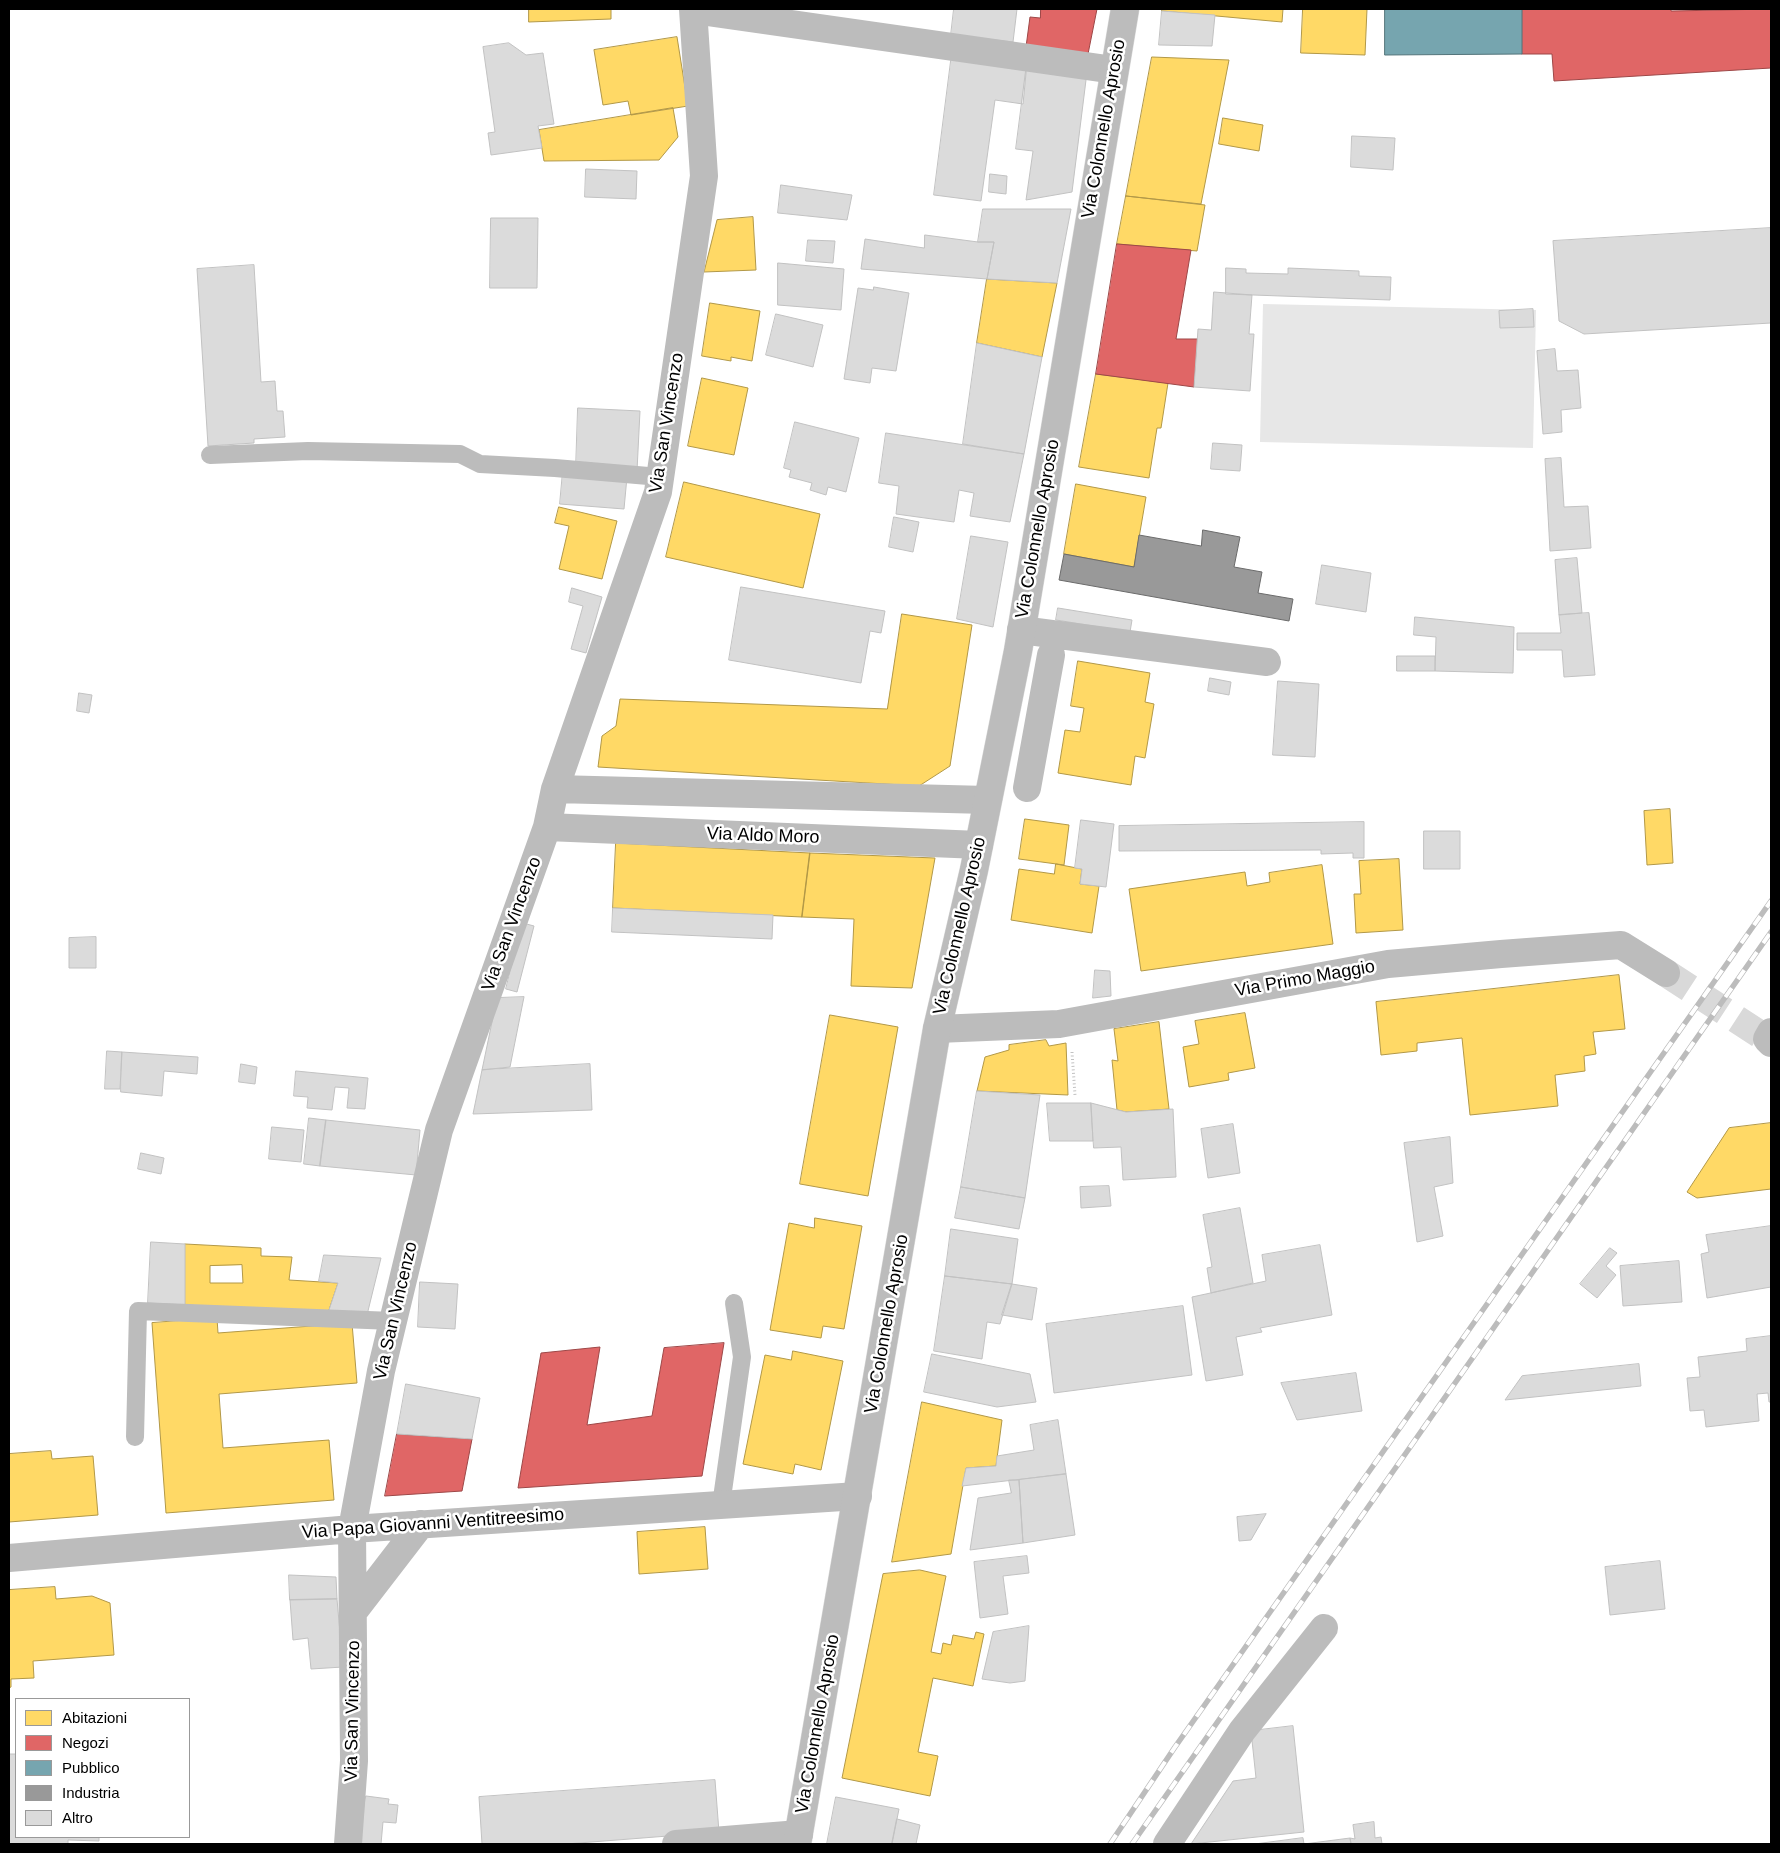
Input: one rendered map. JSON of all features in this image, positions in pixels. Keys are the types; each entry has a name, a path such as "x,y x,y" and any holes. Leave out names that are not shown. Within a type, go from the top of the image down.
{"street":[{"path":"693,9 1114,70"},
{"name":"Via San Vincenzo","path":"348,1844 354,1760 352,1529 381,1371 439,1130 547,827 555,789 658,492 704,176 693,9"},
{"name":"Via Colonnello Aprosio","path":"798,1839 937,1029 979,845 1021,630 1125,9"},
{"path":"1021,630 1267,662"},
{"path":"1027,788 1051,655"},
{"path":"555,789 791,793 959,801 987,800"},
{"name":"Via Aldo Moro","path":"547,827 979,845"},
{"name":"Via Primo Maggio","path":"937,1029 1070,1022 1388,964 1501,954 1621,945 1666,973"},
{"name":"Via Papa Giovanni Ventitreesimo","path":"9,1558 352,1529 858,1496"},
{"path":"354,1611 421,1524"},
{"path":"1167,1844 1242,1732 1324,1628"},
{"path":"676,1844 798,1839"}],"lane":[{"path":"210,455 308,451 460,454 480,464 660,477"},
{"path":"720,1505 742,1357 734,1303"},
{"path":"135,1437 138,1311 393,1321"}],"path":[{"path":"1070,1022 1075,1095"}],"shaded area":[{"path":"1263,304 1536,310 1533,448 1260,442"}],"building: Abitazioni":[{"path":"529,9 611,9 611,19 529,22"},
{"path":"1162,9 1283,9 1282,22 1162,11"},
{"path":"1303,9 1367,9 1365,55 1301,53"},
{"path":"677,37 688,106 631,115 628,101 603,105 594,50"},
{"path":"1152,57 1229,60 1201,204 1126,196"},
{"path":"673,108 678,137 659,160 544,161 539,130"},
{"path":"1223,118 1263,125 1259,151 1219,144"},
{"path":"1126,196 1205,205 1197,251 1117,244"},
{"path":"753,217 756,270 704,272 717,220"},
{"path":"987,279 1057,283 1042,357 977,343"},
{"path":"710,303 760,311 752,361 731,357 731,361 702,356"},
{"path":"1096,374 1168,383 1161,428 1157,428 1149,478 1079,467"},
{"path":"702,378 748,388 734,455 688,446"},
{"path":"684,482 820,514 803,588 666,557"},
{"path":"1076,484 1146,497 1134,567 1064,554"},
{"path":"559,507 617,521 602,579 559,569 569,526 555,523"},
{"path":"902,614 972,625 950,766 919,786 598,767 602,736 616,726 620,699 887,709"},
{"path":"1078,661 1150,673 1145,702 1154,704 1145,758 1135,756 1131,785 1058,773 1065,730 1080,732 1084,708 1071,706"},
{"path":"1670,809 1673,863 1647,865 1644,811"},
{"path":"1025,819 1069,825 1064,865 1019,859"},
{"path":"616,843 810,853 802,917 613,908"},
{"path":"810,853 935,858 912,988 851,986 854,919 802,917"},
{"path":"1399,859 1403,930 1356,933 1354,894 1361,894 1359,861"},
{"path":"1056,864 1082,869 1080,884 1099,886 1092,933 1011,920 1019,869 1054,874"},
{"path":"1322,865 1333,944 1141,971 1129,889 1245,872 1247,886 1270,882 1269,873"},
{"path":"1619,975 1625,1029 1593,1032 1596,1054 1584,1056 1585,1071 1555,1075 1558,1106 1470,1115 1462,1038 1417,1043 1417,1051 1381,1055 1376,1002"},
{"path":"1245,1013 1255,1068 1228,1073 1229,1080 1189,1087 1183,1047 1199,1044 1195,1021"},
{"path":"830,1015 898,1027 868,1196 800,1184"},
{"path":"1159,1022 1169,1109 1126,1112 1117,1110 1112,1060 1118,1061 1114,1029"},
{"path":"1046,1040 1049,1046 1066,1043 1068,1095 977,1091 985,1057 1009,1050 1009,1045"},
{"path":"1771,1123 1771,1189 1697,1198 1687,1192 1729,1128"},
{"path":"815,1218 862,1226 844,1329 823,1326 821,1338 770,1330 789,1223 814,1228"},
{"path":"185,1244 261,1248 261,1256 292,1257 289,1280 338,1283 328,1313 185,1305","holes":["242,1265 243,1283 210,1283 210,1266"]},
{"path":"217,1318 218,1333 352,1323 357,1383 219,1394 223,1448 329,1440 334,1500 166,1513 152,1323"},
{"path":"793,1351 843,1361 821,1470 795,1464 793,1474 743,1464 765,1355 791,1360"},
{"path":"922,1402 1002,1420 996,1466 966,1468 951,1554 892,1562"},
{"path":"51,1451 52,1459 93,1456 98,1515 9,1522 9,1454"},
{"path":"705,1527 708,1569 639,1574 637,1532"},
{"path":"920,1570 946,1576 931,1652 941,1654 943,1643 951,1645 953,1635 974,1639 976,1632 984,1634 973,1686 933,1678 918,1752 938,1756 930,1796 842,1778 883,1574"},
{"path":"55,1587 56,1599 92,1596 110,1603 114,1655 33,1661 34,1678 11,1679 11,1687 9,1688 9,1590"}],"building: Negozi":[{"path":"1041,9 1097,9 1088,54 1026,47 1030,17 1040,18"},
{"path":"1522,9 1671,9 1671,11 1771,9 1771,68 1554,81 1552,54 1522,54"},
{"path":"1117,244 1191,250 1176,339 1198,339 1194,387 1096,374"},
{"path":"724,1343 702,1476 518,1488 541,1353 600,1347 587,1425 652,1416 664,1348"},
{"path":"397,1434 472,1439 462,1491 385,1496"}],"building: Pubblico":[{"path":"1385,9 1522,9 1522,54 1385,55"}],"building: Industria":[{"path":"1203,530 1240,537 1234,567 1262,572 1258,593 1293,599 1289,621 1059,580 1064,554 1134,567 1139,535 1201,546"}],"building: Altro":[{"path":"954,9 1017,9 1013,42 951,35"},
{"path":"1162,11 1215,15 1212,46 1159,45"},
{"path":"509,43 526,55 543,53 554,124 538,126 542,148 491,155 488,133 495,132 483,47"},
{"path":"952,53 1027,63 1023,104 995,100 981,201 934,195"},
{"path":"1027,63 1087,72 1072,192 1026,200 1033,151 1016,149"},
{"path":"1352,136 1395,138 1393,170 1351,167"},
{"path":"586,169 637,171 636,199 585,197"},
{"path":"990,174 1007,176 1006,194 989,192"},
{"path":"781,185 852,195 847,220 778,213"},
{"path":"983,209 1071,209 1057,283 987,279 994,242 978,242"},
{"path":"491,218 538,218 537,288 490,288"},
{"path":"1771,228 1771,323 1584,334 1559,321 1553,241"},
{"path":"925,235 978,242 994,242 987,279 861,269 865,239 924,248"},
{"path":"808,240 835,241 833,263 806,261"},
{"path":"778,263 844,269 841,310 778,305"},
{"path":"254,265 261,382 275,381 277,411 283,411 285,437 254,439 254,443 208,446 197,269"},
{"path":"1226,268 1246,269 1246,273 1288,274 1288,268 1359,271 1359,276 1391,277 1390,300 1226,294"},
{"path":"874,287 909,293 896,371 872,368 870,383 844,379 858,288 873,290"},
{"path":"1214,292 1252,295 1249,334 1254,334 1250,391 1194,387 1198,329 1211,330"},
{"path":"1533,309 1534,327 1500,328 1499,311"},
{"path":"776,314 823,325 813,367 766,355"},
{"path":"977,343 1042,357 1024,454 963,444"},
{"path":"1555,349 1557,371 1578,370 1581,408 1561,410 1562,432 1543,434 1537,351"},
{"path":"578,408 640,411 637,471 576,468"},
{"path":"795,422 859,438 846,492 828,487 826,495 810,490 812,483 789,477 791,470 784,468"},
{"path":"886,433 1024,454 1010,522 970,516 974,493 959,490 954,522 896,514 899,486 879,483"},
{"path":"1213,443 1242,445 1240,471 1211,469"},
{"path":"1561,458 1564,507 1588,506 1591,548 1550,551 1545,459"},
{"path":"563,471 627,477 624,509 560,504"},
{"path":"894,517 919,522 913,552 889,547"},
{"path":"971,536 1008,542 993,627 957,619"},
{"path":"1577,558 1582,613 1559,615 1555,560"},
{"path":"1322,565 1371,573 1366,612 1316,604"},
{"path":"741,587 885,611 881,633 870,631 861,683 729,660"},
{"path":"572,588 602,597 586,653 571,649 583,606 569,602"},
{"path":"1058,608 1132,620 1130,632 1056,620"},
{"path":"1589,613 1595,675 1564,677 1562,650 1517,650 1517,633 1561,633 1559,615"},
{"path":"1415,617 1514,627 1513,673 1435,671 1436,637 1414,635"},
{"path":"1397,656 1435,656 1435,671 1397,671"},
{"path":"1210,678 1231,682 1229,695 1208,691"},
{"path":"1278,681 1319,684 1315,757 1273,755"},
{"path":"79,693 92,695 89,713 77,711"},
{"path":"1081,820 1114,824 1106,887 1080,884 1082,869 1075,868"},
{"path":"1364,822 1364,858 1353,858 1353,853 1321,854 1321,850 1119,851 1119,826"},
{"path":"1424,831 1460,831 1460,869 1424,869"},
{"path":"613,908 773,915 772,939 612,932"},
{"path":"523,923 534,926 517,992 506,989"},
{"path":"96,937 96,968 69,968 69,938"},
{"path":"1095,970 1110,971 1111,996 1093,998"},
{"path":"524,997 510,1067 482,1070 497,998"},
{"path":"107,1051 122,1052 120,1089 105,1089"},
{"path":"122,1052 198,1057 197,1074 164,1071 162,1096 121,1092"},
{"path":"241,1064 257,1067 255,1084 239,1082"},
{"path":"590,1064 592,1110 473,1114 482,1070"},
{"path":"296,1071 368,1078 365,1109 347,1108 349,1088 335,1087 332,1110 307,1108 308,1097 294,1096"},
{"path":"977,1091 1040,1095 1025,1198 961,1187"},
{"path":"1047,1103 1091,1103 1093,1141 1050,1141"},
{"path":"1091,1103 1126,1112 1173,1109 1176,1177 1123,1180 1121,1147 1094,1148"},
{"path":"309,1118 326,1120 320,1166 304,1164"},
{"path":"326,1120 420,1130 416,1175 320,1166"},
{"path":"1233,1124 1240,1173 1208,1178 1201,1129"},
{"path":"272,1127 304,1130 301,1162 269,1159"},
{"path":"1450,1137 1453,1183 1434,1187 1443,1236 1417,1242 1404,1143"},
{"path":"141,1153 164,1158 161,1174 138,1169"},
{"path":"1109,1186 1111,1206 1081,1208 1080,1187"},
{"path":"961,1187 1025,1198 1019,1229 955,1218"},
{"path":"1240,1208 1253,1283 1211,1293 1207,1268 1212,1267 1203,1215"},
{"path":"1771,1226 1771,1287 1707,1298 1701,1254 1709,1252 1706,1235"},
{"path":"951,1229 1018,1239 1012,1284 945,1276"},
{"path":"151,1242 185,1244 185,1305 148,1303"},
{"path":"1320,1245 1332,1315 1260,1328 1262,1332 1236,1337 1243,1375 1206,1381 1192,1297 1266,1281 1262,1255"},
{"path":"1610,1248 1617,1253 1606,1266 1616,1275 1597,1298 1580,1284"},
{"path":"324,1255 381,1258 367,1315 328,1313 338,1283 319,1281"},
{"path":"1679,1261 1682,1302 1623,1306 1620,1266"},
{"path":"945,1276 1012,1284 1000,1324 987,1322 982,1359 934,1351"},
{"path":"420,1282 458,1284 455,1329 418,1327"},
{"path":"1012,1284 1037,1288 1032,1320 1002,1315"},
{"path":"1183,1306 1192,1375 1054,1393 1046,1324"},
{"path":"1771,1336 1771,1402 1769,1402 1768,1393 1757,1394 1759,1421 1706,1427 1704,1410 1690,1411 1687,1378 1700,1377 1698,1357 1747,1351 1746,1339"},
{"path":"932,1354 1030,1374 1036,1402 997,1407 924,1392"},
{"path":"1639,1364 1641,1386 1505,1400 1522,1376"},
{"path":"1356,1373 1362,1411 1297,1420 1281,1383"},
{"path":"406,1384 480,1398 472,1439 397,1434"},
{"path":"1058,1420 1066,1474 962,1486 966,1468 996,1466 997,1456 1034,1450 1030,1425"},
{"path":"1066,1474 1075,1535 1023,1543 1019,1480"},
{"path":"1009,1480 1019,1480 1023,1543 970,1550 978,1498 1011,1493"},
{"path":"1266,1514 1251,1540 1239,1541 1237,1517"},
{"path":"1027,1556 1029,1573 1003,1576 1008,1614 980,1618 974,1562"},
{"path":"1660,1561 1665,1609 1610,1615 1605,1567"},
{"path":"289,1575 336,1577 337,1599 290,1600"},
{"path":"337,1599 343,1667 311,1669 308,1638 293,1640 290,1600"},
{"path":"1029,1626 1025,1681 1010,1683 982,1679 993,1632"},
{"path":"1293,1726 1304,1832 1191,1844 1233,1781 1256,1778 1251,1731"},
{"path":"9,1754 15,1754 15,1838 99,1838 99,1841 68,1840 68,1844 9,1844"},
{"path":"715,1780 719,1832 566,1844 482,1844 479,1797"},
{"path":"366,1796 389,1799 388,1804 398,1805 396,1823 383,1822 381,1844 360,1844"},
{"path":"836,1797 899,1809 892,1844 827,1844"},
{"path":"897,1819 920,1825 916,1844 892,1844"},
{"path":"1374,1822 1375,1838 1381,1837 1382,1844 1351,1844 1350,1838 1355,1839 1353,1825"},
{"path":"1303,1838 1304,1844 1255,1844"},
{"path":"1350,1838 1351,1844 1304,1844"}],"tunnel":[{"path":"1666,973 1767,1039"}],"railway":[{"path":"1110,1844 1175,1747 1771,901"},
{"path":"1132,1844 1771,932"}]}
